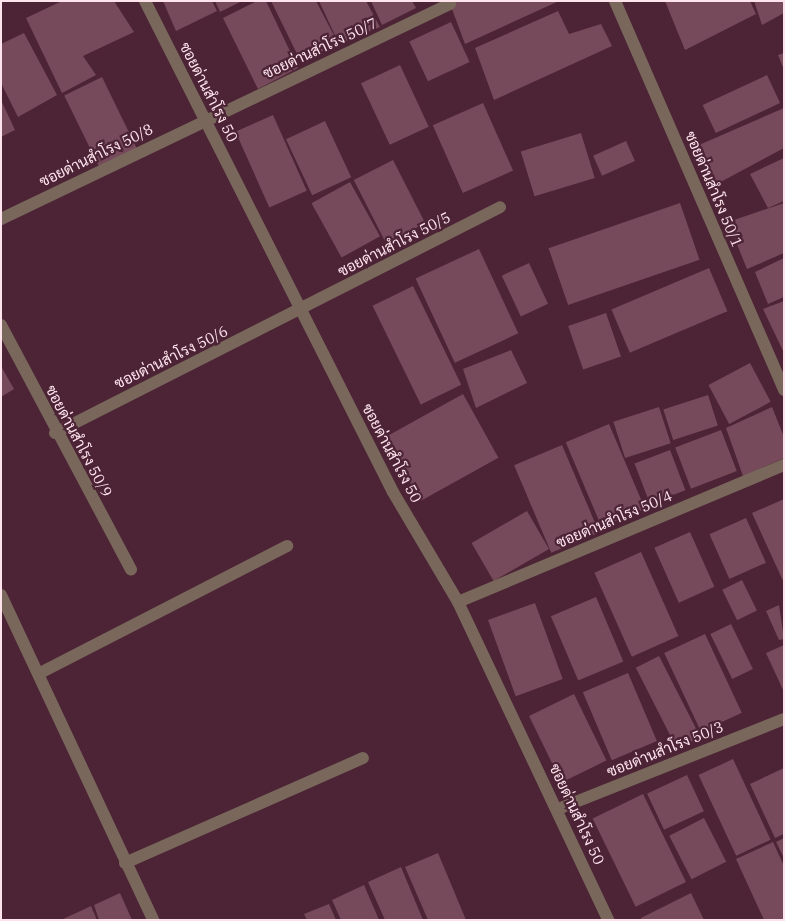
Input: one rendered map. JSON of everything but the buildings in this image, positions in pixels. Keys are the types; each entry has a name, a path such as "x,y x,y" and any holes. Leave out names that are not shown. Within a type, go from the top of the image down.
{"street":[{"name":"ซอยด่านสำโรง 50","path":"145,1 394,492 458,602 558,809 608,920"},
{"name":"ซอยด่านสำโรง 50/1","path":"615,1 784,390"},
{"name":"ซอยด่านสำโรง 50/7","path":"205,120 450,4"},
{"name":"ซอยด่านสำโรง 50/8","path":"1,219 205,120"},
{"name":"ซอยด่านสำโรง 50/5","path":"302,310 500,207"},
{"name":"ซอยด่านสำโรง 50/6","path":"56,433 302,310"},
{"name":"ซอยด่านสำโรง 50/9","path":"1,325 56,433 131,570"},
{"name":"ซอยด่านสำโรง 50/4","path":"458,602 784,465"},
{"path":"40,673 287,546"},
{"path":"1,596 40,673 153,920"},
{"name":"ซอยด่านสำโรง 50/3","path":"558,809 784,719"},
{"path":"125,862 363,758"}]}
